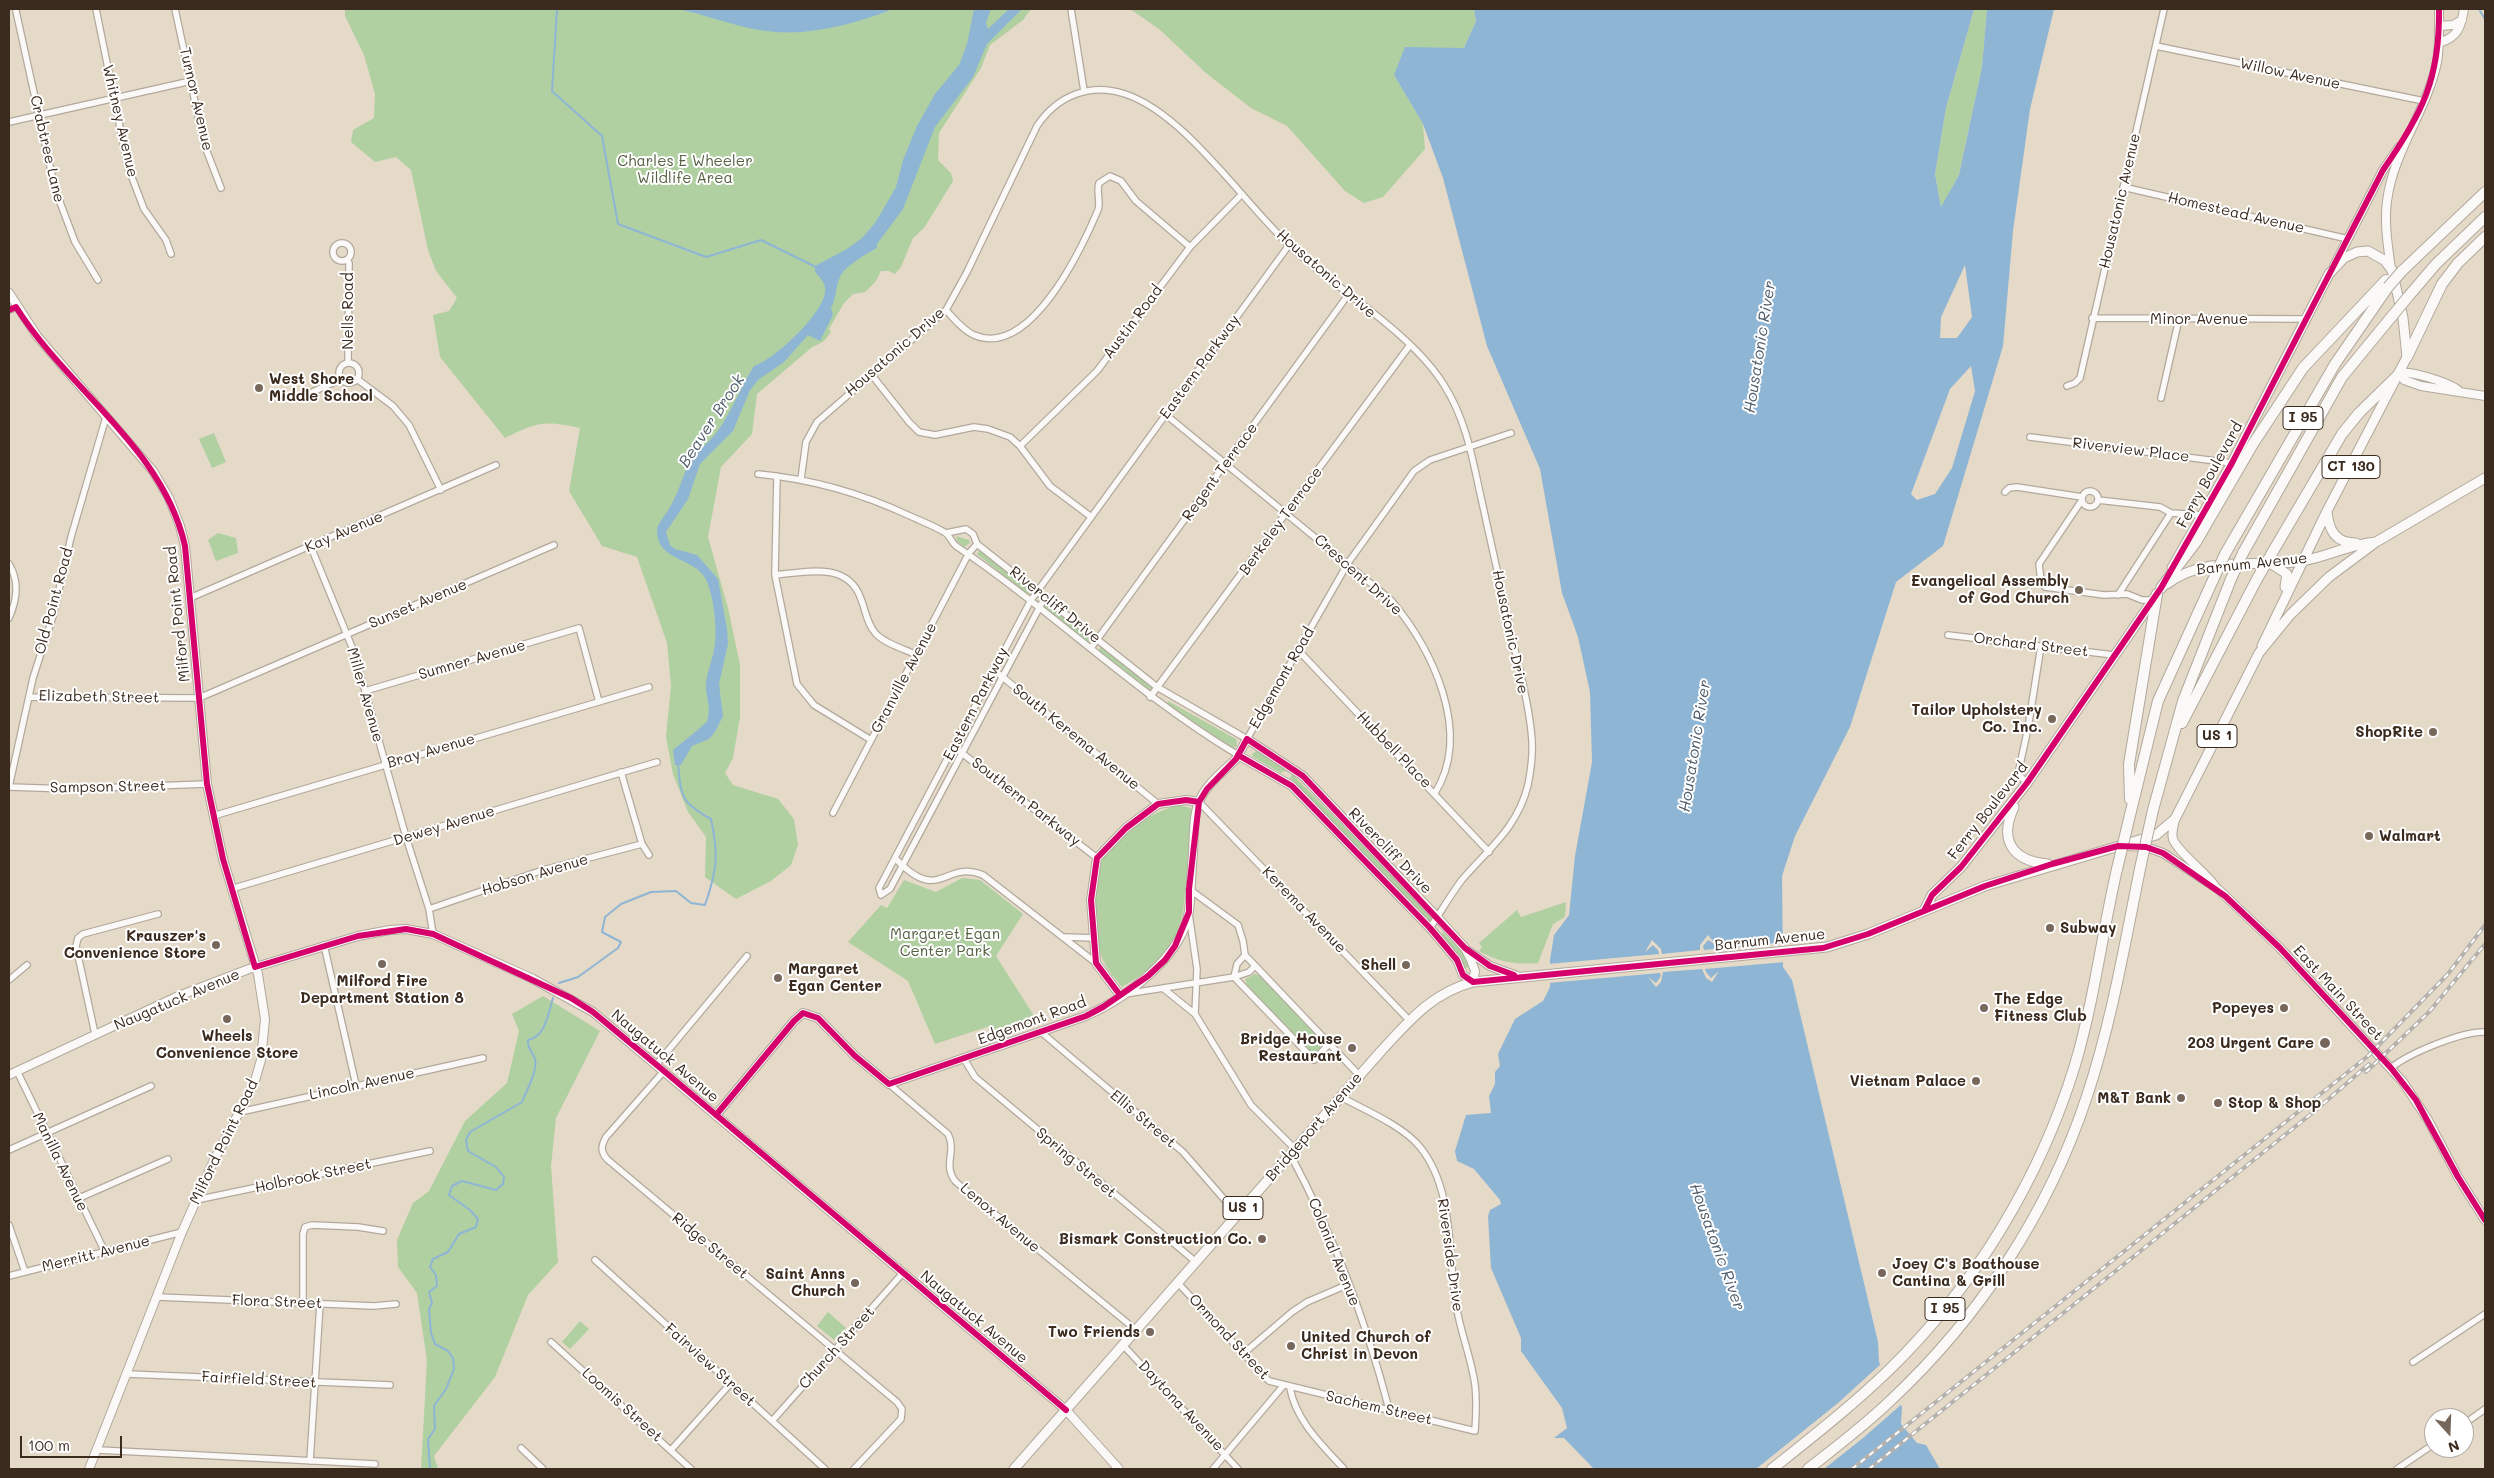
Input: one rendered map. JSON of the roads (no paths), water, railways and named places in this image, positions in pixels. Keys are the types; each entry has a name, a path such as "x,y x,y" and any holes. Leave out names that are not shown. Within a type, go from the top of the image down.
{"highway":[{"name":"I 95","path":"1772,1469 1884,1375 1949,1304 2008,1217 2036,1162 2061,1104 2081,1042 2130,815 2158,701 2225,554 2335,364 2387,284 2398,269 2449,226 2485,192"},
{"name":"I 95","path":"1808,1469 1900,1392 1947,1342 1976,1306 2012,1254 2034,1217 2062,1161 2082,1111 2104,1036 2153,810 2170,746 2183,701 2243,553 2342,377 2436,264 2485,217"},
{"path":"2407,358 2442,284 2458,263 2485,237"},
{"path":"2130,815 2129,764 2157,594 2196,542 2253,444 2303,368 2331,336 2387,284"},
{"path":"2170,746 2257,579 2342,434 2359,413 2400,374"}],"main road":[{"name":"Ferry Boulevard","path":"1924,911 1932,895 1961,868 2027,783 2157,594 2232,463 2330,274 2344,258 2363,251 2377,254 2398,269 2407,358 2327,511 2259,653"},
{"name":"Barnum Avenue","path":"1528,975 1804,950 1842,944 1985,886 2052,864 2156,835 2175,819 2259,653 2305,599 2329,577 2376,542 2485,478"},
{"path":"2327,511 2330,528 2336,537 2345,542 2359,543"},
{"name":"Barnum Avenue","path":"2157,594 2180,575 2199,567 2270,558 2302,561 2359,543 2376,542"},
{"path":"2266,636 2267,622 2287,578 2284,570 2270,558"},
{"path":"2018,794 2007,825 2010,844 2017,853 2026,859 2052,864"},
{"name":"Bridgeport Avenue","path":"1014,1469 1409,1020 1439,995 1473,982 1528,975"}],"street":[{"name":"Whitney Avenue","path":"96,9 128,167 139,197 152,221 166,240 171,254"},
{"name":"Turnor Avenue","path":"175,9 204,144 221,188"},
{"path":"1071,9 1084,91"},
{"name":"Housatonic Avenue","path":"2068,386 2080,378 2092,318 2164,9"},
{"name":"Ferry Boulevard","path":"2398,269 2386,216 2386,202 2395,166 2406,137 2424,101 2437,61 2439,9"},
{"path":"2439,43 2454,35 2460,29 2464,9"},
{"name":"Crabtree Lane","path":"16,11 38,115 62,212 75,242 98,280"},
{"path":"2439,26 2453,25 2462,20"},
{"name":"Willow Avenue","path":"2156,46 2424,101"},
{"path":"9,122 191,81"},
{"name":"Housatonic Drive","path":"801,478 806,442 812,428 826,412 946,310 967,272 1036,126 1058,103 1084,91 1117,91 1149,104 1178,127 1289,245 1410,345 1430,366 1444,384 1456,406 1470,447 1532,742 1531,770 1524,798 1506,832 1461,881 1430,928"},
{"name":"Ferry Boulevard","path":"2330,274 2383,170 2406,137"},
{"path":"946,310 969,332 983,338 1006,336 1027,323 1036,315 1074,260 1098,209 1099,184 1110,176 1121,181 1136,201 1190,247"},
{"name":"Homestead Avenue","path":"2123,187 2348,239"},
{"name":"Austin Road","path":"1020,446 1097,371 1190,247 1242,194"},
{"name":"Eastern Parkway","path":"1045,597 890,889 882,895 879,888 1031,600 1090,516 1289,245"},
{"name":"Nells Road","path":"347,260 349,263 348,364"},
{"name":"Milford Point Road","path":"9,293 13,309 143,457 169,498 185,546 207,784 231,889 255,967 264,1010 264,1038 257,1074 240,1112 215,1158 182,1232 128,1374 89,1469"},
{"name":"Regent Terrace","path":"1091,648 1348,295"},
{"name":"Minor Avenue","path":"2092,318 2306,319"},
{"path":"2161,398 2179,319"},
{"name":"Berkeley Terrace","path":"1150,697 1410,345"},
{"name":"Nells Road","path":"341,379 340,369 348,364"},
{"name":"Nells Road","path":"348,364 357,367 359,373 357,379 393,406 409,425 441,490"},
{"path":"870,374 919,432 935,435 964,428 982,428 1003,434 1020,446 1050,486 1090,516"},
{"path":"2400,374 2404,380 2421,386 2448,392 2458,390 2485,396"},
{"path":"306,395 341,379 349,383 357,379"},
{"name":"Crescent Drive","path":"1165,414 1391,600 1419,636 1436,674 1446,706 1450,736 1446,767 1435,793"},
{"name":"Old Point Road","path":"9,787 29,697 106,417"},
{"name":"Edgemont Road","path":"890,1084 1093,1013 1120,995 1165,960 1184,930 1189,912 1189,889 1199,802 1207,788 1238,755 1297,649 1348,563 1414,471 1430,460 1511,433"},
{"name":"Riverview Place","path":"2030,437 2232,463"},
{"name":"Kay Avenue","path":"190,598 496,465"},
{"name":"Rivercliff Drive","path":"758,474 801,478 860,495 946,533 954,544 969,553 1039,606 1150,697 1238,755 1283,780 1430,928 1456,960 1463,975 1473,982"},
{"path":"777,476 775,574 797,684 814,705 871,740"},
{"path":"2005,492 2009,488 2017,487 2082,499"},
{"path":"2082,499 2085,505 2090,507 2095,505 2098,495 2092,490 2084,492 2082,499 2039,564 2041,581 2045,587 2118,595 2127,594 2142,600 2157,594"},
{"path":"2098,500 2160,507 2171,513 2203,515"},
{"path":"2118,595 2171,513"},
{"name":"Rivercliff Drive","path":"946,533 966,529 973,534 977,544 1038,590 1157,688 1247,739 1303,776 1465,948 1490,966 1517,976"},
{"name":"Granville Avenue","path":"833,814 969,553 977,544"},
{"name":"Sunset Avenue","path":"199,698 554,545"},
{"name":"Miller Avenue","path":"311,546 348,634 406,837 429,909 433,934"},
{"path":"9,564 15,576 16,591 9,618"},
{"path":"775,574 825,571 843,577 854,586 861,597 869,624 877,635 917,655"},
{"name":"Sumner Avenue","path":"365,691 579,628 599,702"},
{"name":"Orchard Street","path":"1948,635 2114,656"},
{"path":"2027,783 2018,774 2028,728 2041,646"},
{"name":"Hubbell Place","path":"1297,649 1489,852"},
{"name":"South Kerema Avenue","path":"994,670 1158,804"},
{"name":"Bray Avenue","path":"213,816 649,687"},
{"name":"Elizabeth Street","path":"29,697 199,698"},
{"name":"Southern Parkway","path":"954,747 1097,858"},
{"name":"Dewey Avenue","path":"231,889 657,762"},
{"path":"1283,780 1292,769"},
{"path":"621,772 642,844 649,854"},
{"name":"Sampson Street","path":"9,787 69,789 207,784"},
{"path":"1096,963 1091,900 1094,868 1097,858 1126,828 1158,804 1186,800 1199,802"},
{"name":"Kerema Avenue","path":"1199,802 1409,1020"},
{"name":"East Main Street","path":"2175,819 2173,838 2176,844 2206,873 2218,889 2280,948 2391,1068 2416,1100 2458,1177 2485,1220"},
{"name":"Hobson Avenue","path":"429,909 543,870 642,844"},
{"name":"East Main Street","path":"2118,846 2146,847 2163,853 2218,889"},
{"path":"895,858 902,866 931,882 962,871 983,875 1096,963 1120,995 1234,977 1249,972 1255,966"},
{"path":"1189,889 1238,925 1245,955 1359,1075"},
{"path":"1189,912 1197,968 1195,1014"},
{"path":"95,1034 76,946 78,938 83,934 158,914"},
{"name":"Naugatuck Avenue","path":"9,1075 176,997 255,967 324,945 390,930 406,929 433,934 571,998 593,1012 902,1274 1066,1410 1119,1469"},
{"path":"1062,937 1074,939 1094,938"},
{"path":"324,945 356,1085"},
{"name":"Rivercliff Drive","path":"1465,948 1474,967 1473,982"},
{"path":"1234,977 1237,964 1245,955"},
{"path":"656,1065 747,956"},
{"path":"9,980 27,964"},
{"path":"1234,977 1314,1060 1330,1044"},
{"name":"Colonial Avenue","path":"1164,988 1195,1014 1251,1105 1293,1152 1349,1284 1389,1409"},
{"name":"Lenox Avenue","path":"716,1115 794,1021 801,1014 807,1013 825,1023 855,1056 948,1134 951,1143 949,1171 956,1182 1136,1330"},
{"name":"Ellis Street","path":"1041,1032 1183,1152 1237,1214"},
{"path":"2391,1068 2405,1059 2461,1035 2485,1032"},
{"name":"Lincoln Avenue","path":"240,1112 483,1058"},
{"name":"Spring Street","path":"964,1059 975,1077 1196,1262"},
{"name":"Manilla Avenue","path":"17,1071 104,1252"},
{"name":"Ridge Street","path":"664,1071 606,1137 602,1145 602,1153 897,1402 902,1409 901,1419 854,1469"},
{"path":"9,1150 151,1086"},
{"name":"Riverside Drive","path":"1341,1097 1412,1138 1425,1154 1436,1174 1451,1241 1455,1298 1475,1383 1477,1399 1475,1431"},
{"name":"Holbrook Street","path":"196,1200 430,1152"},
{"path":"78,1200 168,1159"},
{"path":"9,1225 25,1272"},
{"path":"303,1303 303,1234 305,1228 312,1225 358,1227 382,1231"},
{"name":"Merritt Avenue","path":"9,1276 182,1232"},
{"name":"Fairview Street","path":"595,1260 825,1469"},
{"name":"Church Street","path":"772,1421 902,1274"},
{"name":"Ormond Street","path":"1178,1283 1269,1381 1283,1386"},
{"path":"1244,1353 1292,1312 1307,1302 1349,1284"},
{"name":"Flora Street","path":"158,1297 374,1306 396,1304"},
{"path":"310,1460 320,1304"},
{"path":"2413,1362 2485,1314"},
{"name":"Loomis Street","path":"552,1342 691,1469"},
{"name":"Daytona Avenue","path":"1122,1344 1238,1469"},
{"name":"Fairfield Street","path":"128,1374 390,1385"},
{"path":"671,1450 731,1383"},
{"path":"1213,1469 1283,1386"},
{"name":"Sachem Street","path":"1283,1386 1389,1409 1475,1431"},
{"path":"1290,1388 1292,1397 1308,1430 1344,1469"},
{"path":"2474,1417 2485,1409"},
{"path":"521,1448 543,1469"},
{"path":"98,1450 375,1464"},
{"path":"2397,1469 2424,1451"}],"water":[{"path":"678,9 893,9 844,25 810,31 776,32 749,28"},
{"path":"974,9 991,9 986,23 988,29 1009,9 1022,9 987,44 973,77 935,127 903,209 877,244 877,248 856,261 842,273 831,308 833,315 820,341 808,335 784,362 758,380 750,390 733,431 700,464 688,499 666,532 670,545 675,549 697,555 718,579 728,644 719,684 723,716 709,739 692,746 681,765 675,765 673,750 707,721 709,711 706,683 714,650 715,624 711,593 705,578 693,566 664,549 659,542 658,526 673,501 693,454 713,437 721,426 754,366 763,362 785,346 816,312 822,301 825,286 815,272 815,266 847,249 862,238 875,223 896,187 903,160 917,126 935,94 959,65 967,44"},
{"name":"Housatonic River","path":"1474,9 1974,9 1946,108 1935,174 1941,207 1959,175 1982,67 1987,9 2054,9 2030,109 2013,231 2003,346 1943,546 1896,582 1850,727 1795,836 1782,876 1783,967 1792,980 1878,1342 1879,1362 1902,1407 1901,1424 1917,1443 1926,1445 1940,1469 1594,1469 1564,1438 1554,1438 1567,1428 1562,1408 1521,1351 1521,1338 1491,1268 1488,1216 1490,1210 1501,1204 1500,1200 1474,1169 1457,1161 1455,1151 1466,1115 1491,1113 1489,1096 1495,1084 1495,1072 1500,1066 1498,1054 1515,1019 1543,1001 1550,987 1550,960 1554,935 1569,915 1575,856 1592,762 1590,692 1578,637 1562,593 1540,469 1487,346 1443,178 1423,124 1394,75 1405,47 1464,48 1476,21","holes":["1965,265 1972,317 1957,338 1940,338 1941,317","1971,366 1975,391 1952,468 1935,494 1917,500 1911,494 1950,389"]}],"waterway":[{"path":"557,9 552,91 602,136 618,224 706,257 761,240 816,267"},
{"path":"2480,11 2485,19"},
{"name":"Beaver Brook","path":"559,983 578,977 618,948 621,942 602,932 605,917 621,904 651,892 676,891 691,903 705,905 716,862 714,832 711,819 693,808 684,797 680,783 678,763"},
{"name":"Beaver Brook","path":"430,1469 428,1439 435,1429 434,1406 446,1389 454,1369 453,1358 448,1351 435,1344 431,1333 429,1309 432,1303 429,1292 437,1286 436,1275 430,1267 433,1259 448,1252 459,1234 476,1227 478,1219 470,1210 449,1195 452,1186 462,1181 496,1190 503,1184 504,1177 496,1167 468,1151 466,1140 470,1132 522,1102 535,1069 535,1059 528,1046 528,1040 534,1038 543,1029 553,998"}],"railway":[{"path":"1852,1469 2368,1056 2448,974 2485,925"},
{"path":"2366,1072 2429,1012 2485,944"},
{"path":"1869,1469 2316,1110 2369,1064"}],"place":[{"name":"West Shore Middle School","path":"259,388"},
{"name":"Evangelical Assembly of God Church","path":"2079,590"},
{"name":"Tailor Upholstery Co. Inc.","path":"2052,719"},
{"name":"ShopRite","path":"2433,732"},
{"name":"Walmart","path":"2369,836"},
{"name":"Subway","path":"2050,928"},
{"name":"Krauszer's Convenience Store","path":"216,945"},
{"name":"Milford Fire Department Station 8","path":"382,964"},
{"name":"Shell","path":"1406,965"},
{"name":"Margaret Egan Center","path":"778,978"},
{"name":"The Edge Fitness Club","path":"1984,1008"},
{"name":"Popeyes","path":"2284,1008"},
{"name":"Wheels Convenience Store","path":"227,1019"},
{"name":"203 Urgent Care","path":"2325,1043"},
{"name":"Bridge House Restaurant","path":"1352,1048"},
{"name":"Vietnam Palace","path":"1976,1081"},
{"name":"M&T Bank","path":"2181,1098"},
{"name":"Stop & Shop","path":"2218,1103"},
{"name":"Bismark Construction Co.","path":"1262,1239"},
{"name":"Joey C's Boathouse Cantina & Grill","path":"1882,1273"},
{"name":"Saint Anns Church","path":"855,1283"},
{"name":"Two Friends","path":"1150,1332"},
{"name":"United Church of Christ in Devon","path":"1291,1346"}],"park label":[{"name":"Charles E Wheeler Wildlife Area","path":"685,170"},
{"name":"Margaret Egan Center Park","path":"945,942"}]}
